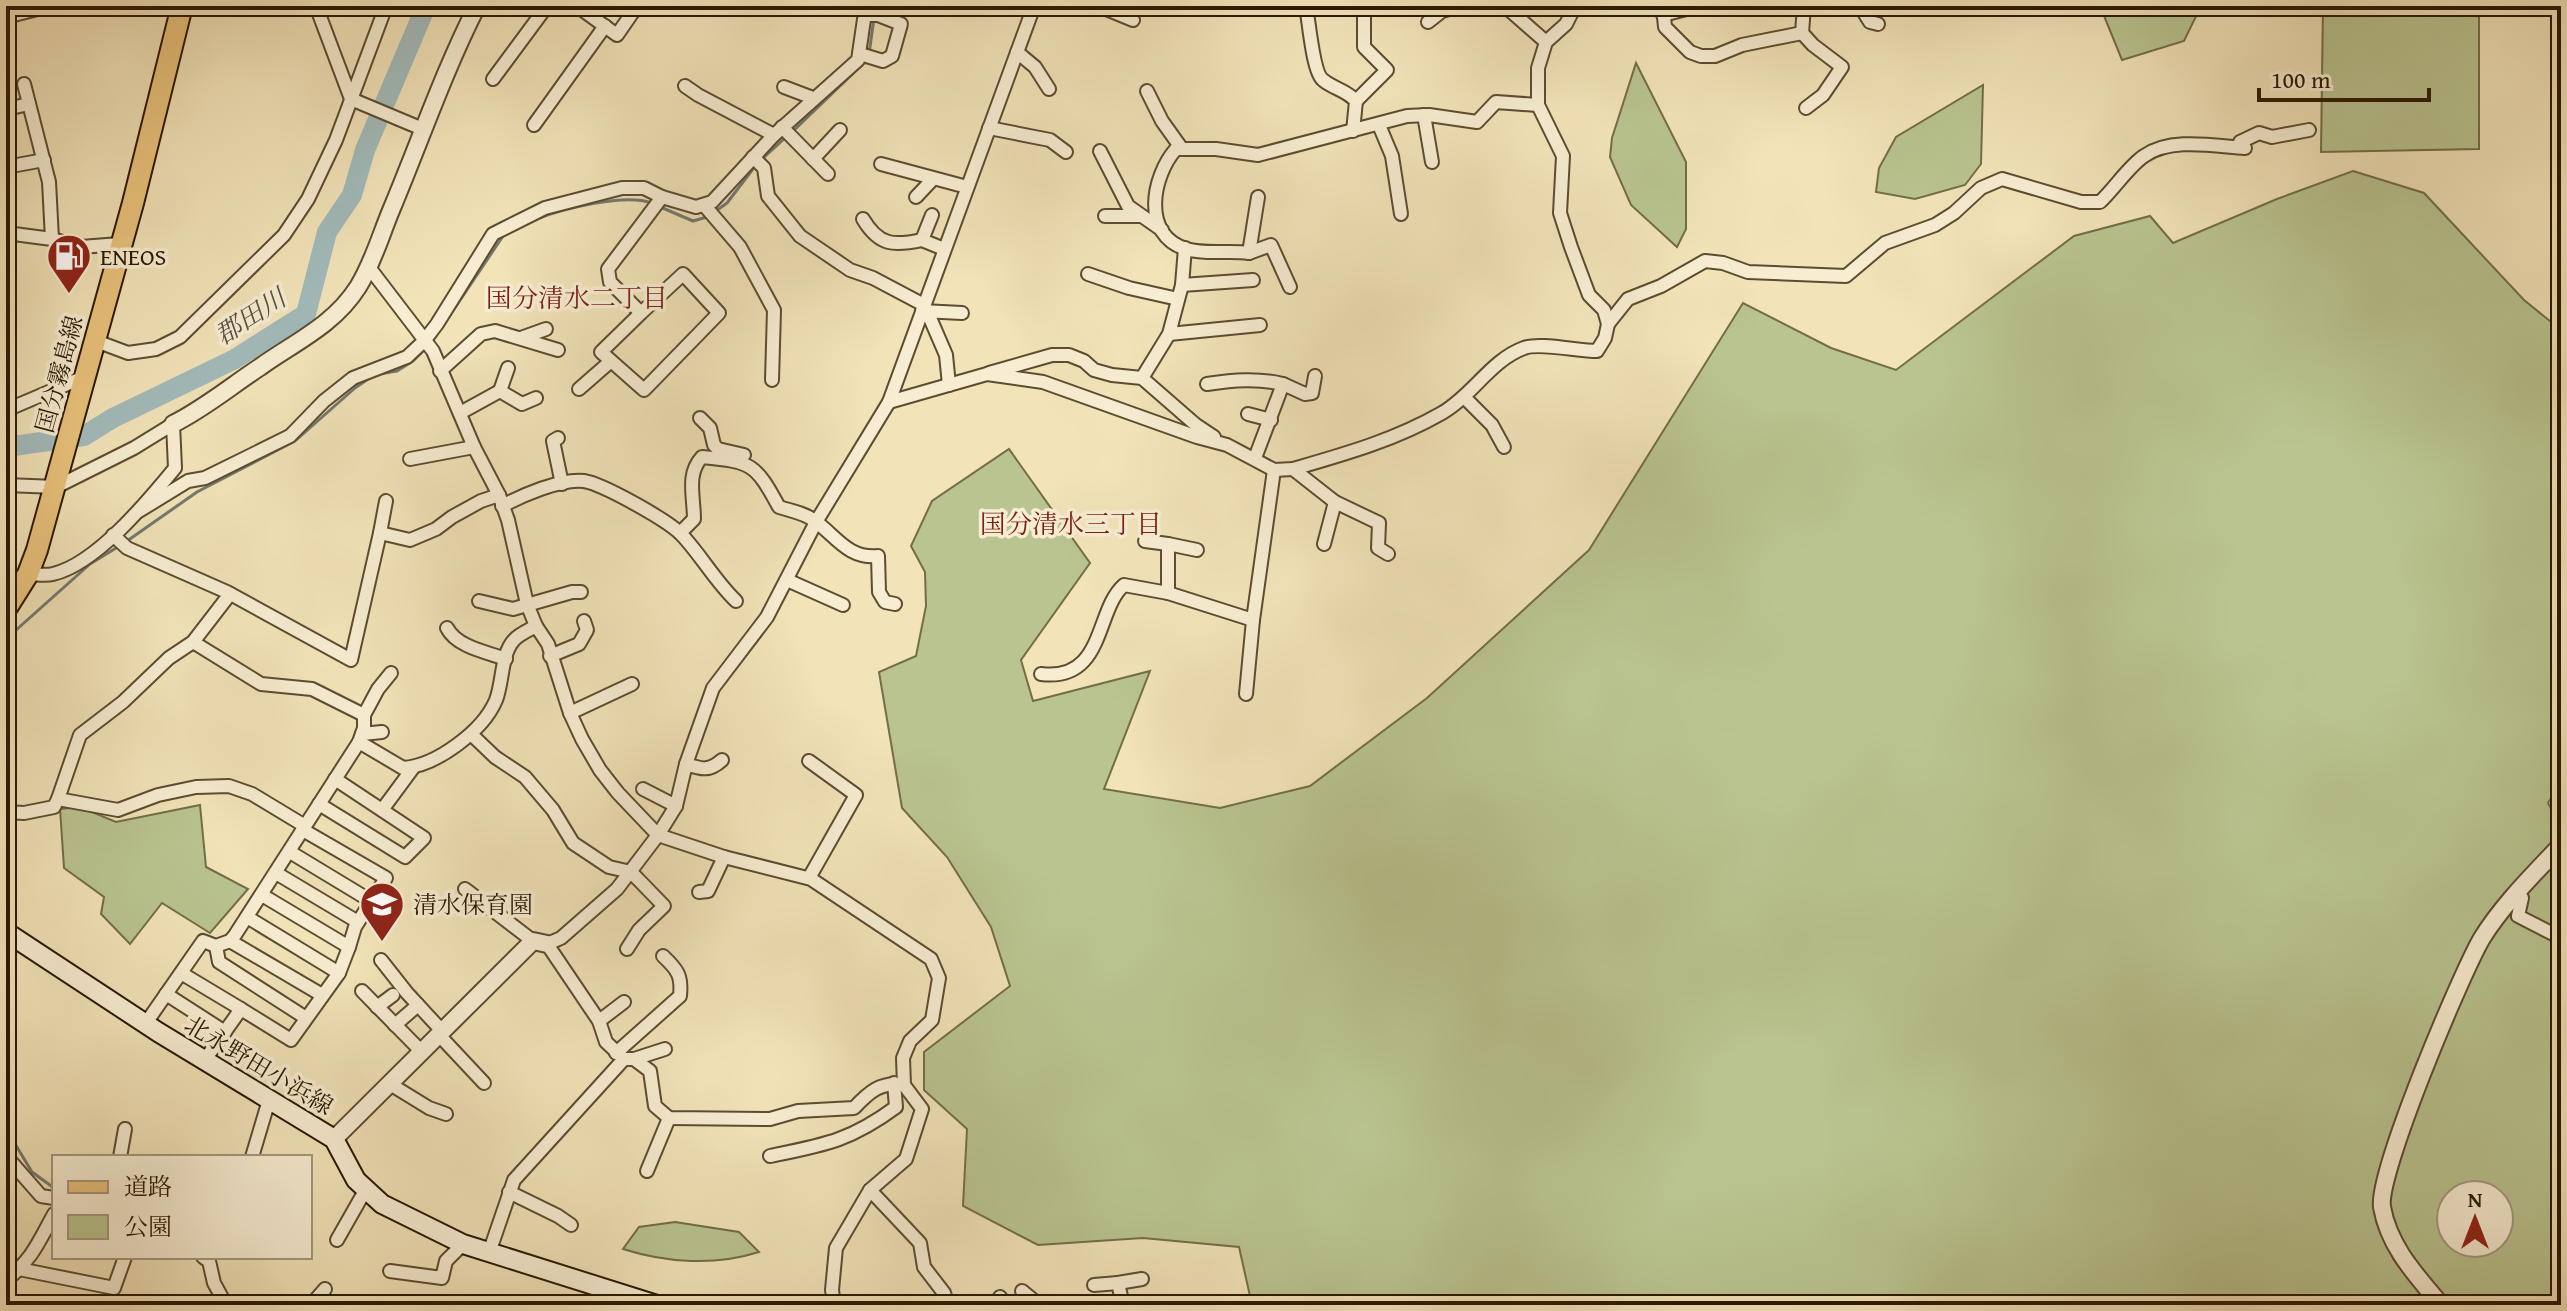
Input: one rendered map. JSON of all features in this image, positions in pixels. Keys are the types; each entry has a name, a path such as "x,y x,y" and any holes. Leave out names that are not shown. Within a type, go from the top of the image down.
{"main road":[{"name":"国分霧島線","path":"6,609 28,574 56,487 182,6"},
{"name":"北永野田小浜線","path":"6,932 204,1061 334,1139 356,1180 382,1204 463,1244 657,1305"}],"street":[{"path":"6,17 49,6"},
{"path":"316,6 351,99 425,130"},
{"path":"96,341 128,353 156,349 180,337 284,235 308,199 336,140 386,6"},
{"path":"6,485 56,487 134,448 197,412 333,318 357,288 368,266 457,47 477,6"},
{"path":"493,79 547,6"},
{"path":"577,6 617,35 637,6"},
{"path":"334,1139 540,942 561,938 617,889 676,806 686,764 713,688 767,617 816,522 889,402 1034,6"},
{"path":"1099,6 1133,20"},
{"path":"1306,6 1314,43 1314,68 1323,81 1348,92 1356,101"},
{"path":"1353,131 1356,101 1387,70 1364,47 1364,6"},
{"path":"1428,22 1442,11 1460,6"},
{"path":"1498,6 1506,7 1546,42"},
{"path":"1575,6 1566,24 1546,42 1538,68 1538,105 1563,156 1560,213 1589,295 1604,310 1608,324"},
{"path":"1698,6 1663,10 1665,27 1690,52 1701,56 1715,56 1742,45 1802,33"},
{"path":"1804,6 1802,33 1842,67 1823,95 1806,108"},
{"path":"1860,6 1870,22 1878,24"},
{"path":"139,511 188,481 205,478 290,436 324,401 353,378 429,346 493,234 545,208 622,188 644,188 658,203 706,206 813,98 858,60 869,13 901,24 892,56 883,61 860,54"},
{"path":"534,125 605,26"},
{"path":"1017,52 1035,67 1049,89"},
{"path":"24,84 49,182 52,239"},
{"path":"685,86 698,95 780,130 794,139 828,174"},
{"path":"784,87 813,98"},
{"path":"1147,91 1162,121 1182,149"},
{"path":"1290,287 1278,274 1276,243 1249,253 1185,248 1166,236 1155,214 1156,190 1164,162 1176,149 1216,149 1258,155 1407,116 1424,115 1477,122 1496,102 1538,105"},
{"path":"6,109 29,104"},
{"path":"1424,115 1432,162"},
{"path":"1379,125 1392,156 1401,214"},
{"path":"989,128 1053,136 1066,152"},
{"path":"813,159 840,130"},
{"path":"889,402 1052,355 1069,355 1103,372 1142,378 1196,425 1227,445 1274,470 1293,469 1374,446 1443,412 1464,397 1507,356 1528,346 1597,351 1605,338 1608,324 1628,299 1661,286 1705,261 1723,263 1748,272 1846,276 1885,243 1935,225 1954,213 1981,188 2002,179 2081,202 2100,202 2143,156 2164,148 2196,144 2245,148 2240,142 2259,133 2272,137 2309,130"},
{"path":"1100,151 1128,206 1162,230"},
{"path":"754,158 764,168 768,196 800,236 850,270 873,278 924,309 962,313"},
{"path":"6,167 44,160"},
{"path":"881,164 967,187"},
{"path":"916,197 933,179"},
{"path":"1249,253 1258,197"},
{"path":"641,313 610,282 608,269 658,203"},
{"path":"706,206 740,247 774,310 772,380"},
{"path":"922,240 932,215"},
{"path":"1105,216 1139,216"},
{"path":"863,219 870,231 882,240 898,245 922,240 944,249"},
{"path":"6,233 52,239 81,247 103,248 120,244"},
{"path":"1142,378 1169,334 1182,285 1185,248"},
{"path":"368,266 429,346 460,413 508,520 527,604 548,644 570,713 600,770 658,835 724,857 809,878 931,959 939,978 932,1020 910,1041 903,1058 896,1107 868,1127 832,1143 770,1156"},
{"path":"683,274 719,313 644,390 601,352 641,313 683,274"},
{"path":"1088,274 1129,288 1178,299"},
{"path":"1182,285 1253,280"},
{"path":"924,309 946,355 949,385"},
{"path":"1169,334 1260,325"},
{"path":"521,338 546,329"},
{"path":"440,371 481,334 495,331 558,350"},
{"path":"579,389 611,361"},
{"path":"460,413 500,391 508,368"},
{"path":"987,374 1043,382 1227,445"},
{"path":"1207,384 1263,380 1283,384 1305,394 1312,393 1315,376"},
{"path":"6,408 84,377"},
{"path":"1255,458 1283,384"},
{"path":"500,391 522,404 536,398"},
{"path":"1464,397 1492,425 1504,447"},
{"path":"1248,414 1271,420"},
{"path":"700,418 710,428 718,449 753,459 779,507 807,516 837,543 854,553 878,556 879,592 885,602 895,604"},
{"path":"28,574 50,575 67,569 120,541 139,511 175,468 173,424"},
{"path":"558,438 553,441 552,448 562,484"},
{"path":"410,459 474,447"},
{"path":"680,533 694,519 692,474 694,465 702,457 741,461 761,474"},
{"path":"1293,469 1335,502 1379,523 1378,548 1388,554"},
{"path":"1246,694 1274,470"},
{"path":"380,533 410,540 436,529 481,501 517,498 562,484 584,481 648,511 680,533 719,586 736,601"},
{"path":"120,541 230,594 351,660 386,501"},
{"path":"1324,544 1335,502"},
{"path":"1145,541 1197,550"},
{"path":"1168,544 1168,593"},
{"path":"787,580 843,605"},
{"path":"1041,674 1052,675 1074,669 1095,647 1115,592 1124,585 1168,593 1253,620"},
{"path":"479,601 513,609 581,592"},
{"path":"6,812 24,813 54,807 80,735 123,702 169,658 193,642 230,594"},
{"path":"550,656 579,644 587,630 584,621"},
{"path":"360,738 403,768 429,763 471,734 496,700 513,640 536,626"},
{"path":"447,628 460,642 506,659"},
{"path":"193,642 261,684 312,689 364,715"},
{"path":"146,1023 203,941 216,946 230,941 247,917 360,738 364,715 391,673"},
{"path":"570,713 632,684"},
{"path":"360,738 382,732"},
{"path":"471,734 495,757 525,777 553,810 573,843 609,867 631,872 664,906 639,930 627,949"},
{"path":"686,764 705,770 722,760"},
{"path":"809,761 856,795 809,878"},
{"path":"382,810 413,768"},
{"path":"319,804 405,857 424,838 335,779"},
{"path":"58,799 118,810 158,795 196,787 229,786 252,794 386,878 358,922 339,973 291,1040 181,973"},
{"path":"643,789 676,806"},
{"path":"2441,1305 2403,1259 2390,1233 2381,1204 2395,1150 2451,1006 2481,940 2515,893 2561,845"},
{"path":"290,852 371,901"},
{"path":"699,892 708,891 713,885 724,857"},
{"path":"276,873 358,922"},
{"path":"465,889 540,942 599,1021 606,1042 650,1071 655,1106 669,1118 770,1119 798,1111 854,1108 872,1089 899,1084"},
{"path":"2515,893 2522,898 2518,916 2561,938"},
{"path":"262,895 349,947"},
{"path":"247,917 339,973"},
{"path":"230,941 322,995"},
{"path":"216,946 219,962 306,1018"},
{"path":"489,1253 509,1192 522,1170 680,996 679,971 663,956"},
{"path":"381,960 484,1083"},
{"path":"362,991 422,1052"},
{"path":"166,994 225,1032"},
{"path":"377,1007 393,995"},
{"path":"599,1021 624,1002"},
{"path":"395,1025 418,1005"},
{"path":"204,1061 241,1009"},
{"path":"625,1057 665,1049"},
{"path":"390,1084 429,1108 446,1114"},
{"path":"834,1305 832,1290 836,1248 870,1190 906,1159 917,1132 922,1109 899,1084"},
{"path":"253,1155 269,1100"},
{"path":"647,1171 669,1118"},
{"path":"120,1155 125,1129"},
{"path":"6,1156 41,1196 52,1198"},
{"path":"337,1240 366,1189"},
{"path":"870,1190 920,1243 924,1267 944,1293 948,1305"},
{"path":"509,1192 571,1225"},
{"path":"6,1281 39,1245 52,1218"},
{"path":"390,1271 442,1278 446,1261 463,1244"},
{"path":"19,1269 114,1288 124,1259"},
{"path":"209,1259 214,1283 226,1305"},
{"path":"1094,1285 1142,1279"},
{"path":"1118,1283 1123,1305"},
{"path":"311,1305 325,1289"},
{"path":"1022,1291 1039,1305"}],"green space":[{"path":"2100,6 2201,6 2184,41 2122,60"},
{"path":"2323,6 2479,6 2479,149 2321,152"},
{"path":"1636,63 1686,162 1686,229 1677,247 1631,205 1610,157 1612,138"},
{"path":"1983,85 1981,164 1965,185 1915,199 1876,192 1879,168 1896,137"},
{"path":"2353,171 2424,193 2524,300 2561,330 2561,782 2548,803 2561,828 2561,1305 1252,1305 1239,1247 1143,1238 1038,1245 963,1206 967,1129 924,1090 924,1052 1010,986 991,927 947,857 902,808 879,672 916,656 926,606 925,572 911,546 932,501 1009,449 1090,563 1021,660 1033,701 1150,671 1104,789 1220,808 1310,786 1427,698 1589,550 1743,303 1831,348 1896,370 2074,236 2150,216 2173,243"},
{"path":"200,805 206,867 248,889 210,933 162,903 130,944 101,914 104,897 64,868 60,809 80,807 116,822"},
{"path":"675,1222 739,1232 759,1252 725,1259 691,1261 623,1249 639,1227"}],"waterway":[{"name":"郡田川","path":"6,447 84,436 113,418 235,359 306,314 327,232 352,195 365,150 426,6"},
{"path":"869,54 874,18"},
{"path":"791,133 866,61"},
{"path":"761,160 785,138"},
{"path":"713,213 727,203 756,165"},
{"path":"534,220 560,211 610,201 640,200 651,203"},
{"path":"658,206 693,221 707,217"},
{"path":"432,342 503,236"},
{"path":"127,541 197,492 295,441 355,388 374,375 397,371 426,348"},
{"path":"6,639 90,564 121,545"},
{"path":"6,1129 32,1172 52,1187"},
{"path":"228,1297 236,1305"}],"place":[{"name":"ENEOS","path":"69,295"},
{"name":"清水保育園","path":"382,943"}],"district":[{"name":"国分清水二丁目","path":"577,297"},
{"name":"国分清水三丁目","path":"1071,523"}]}
